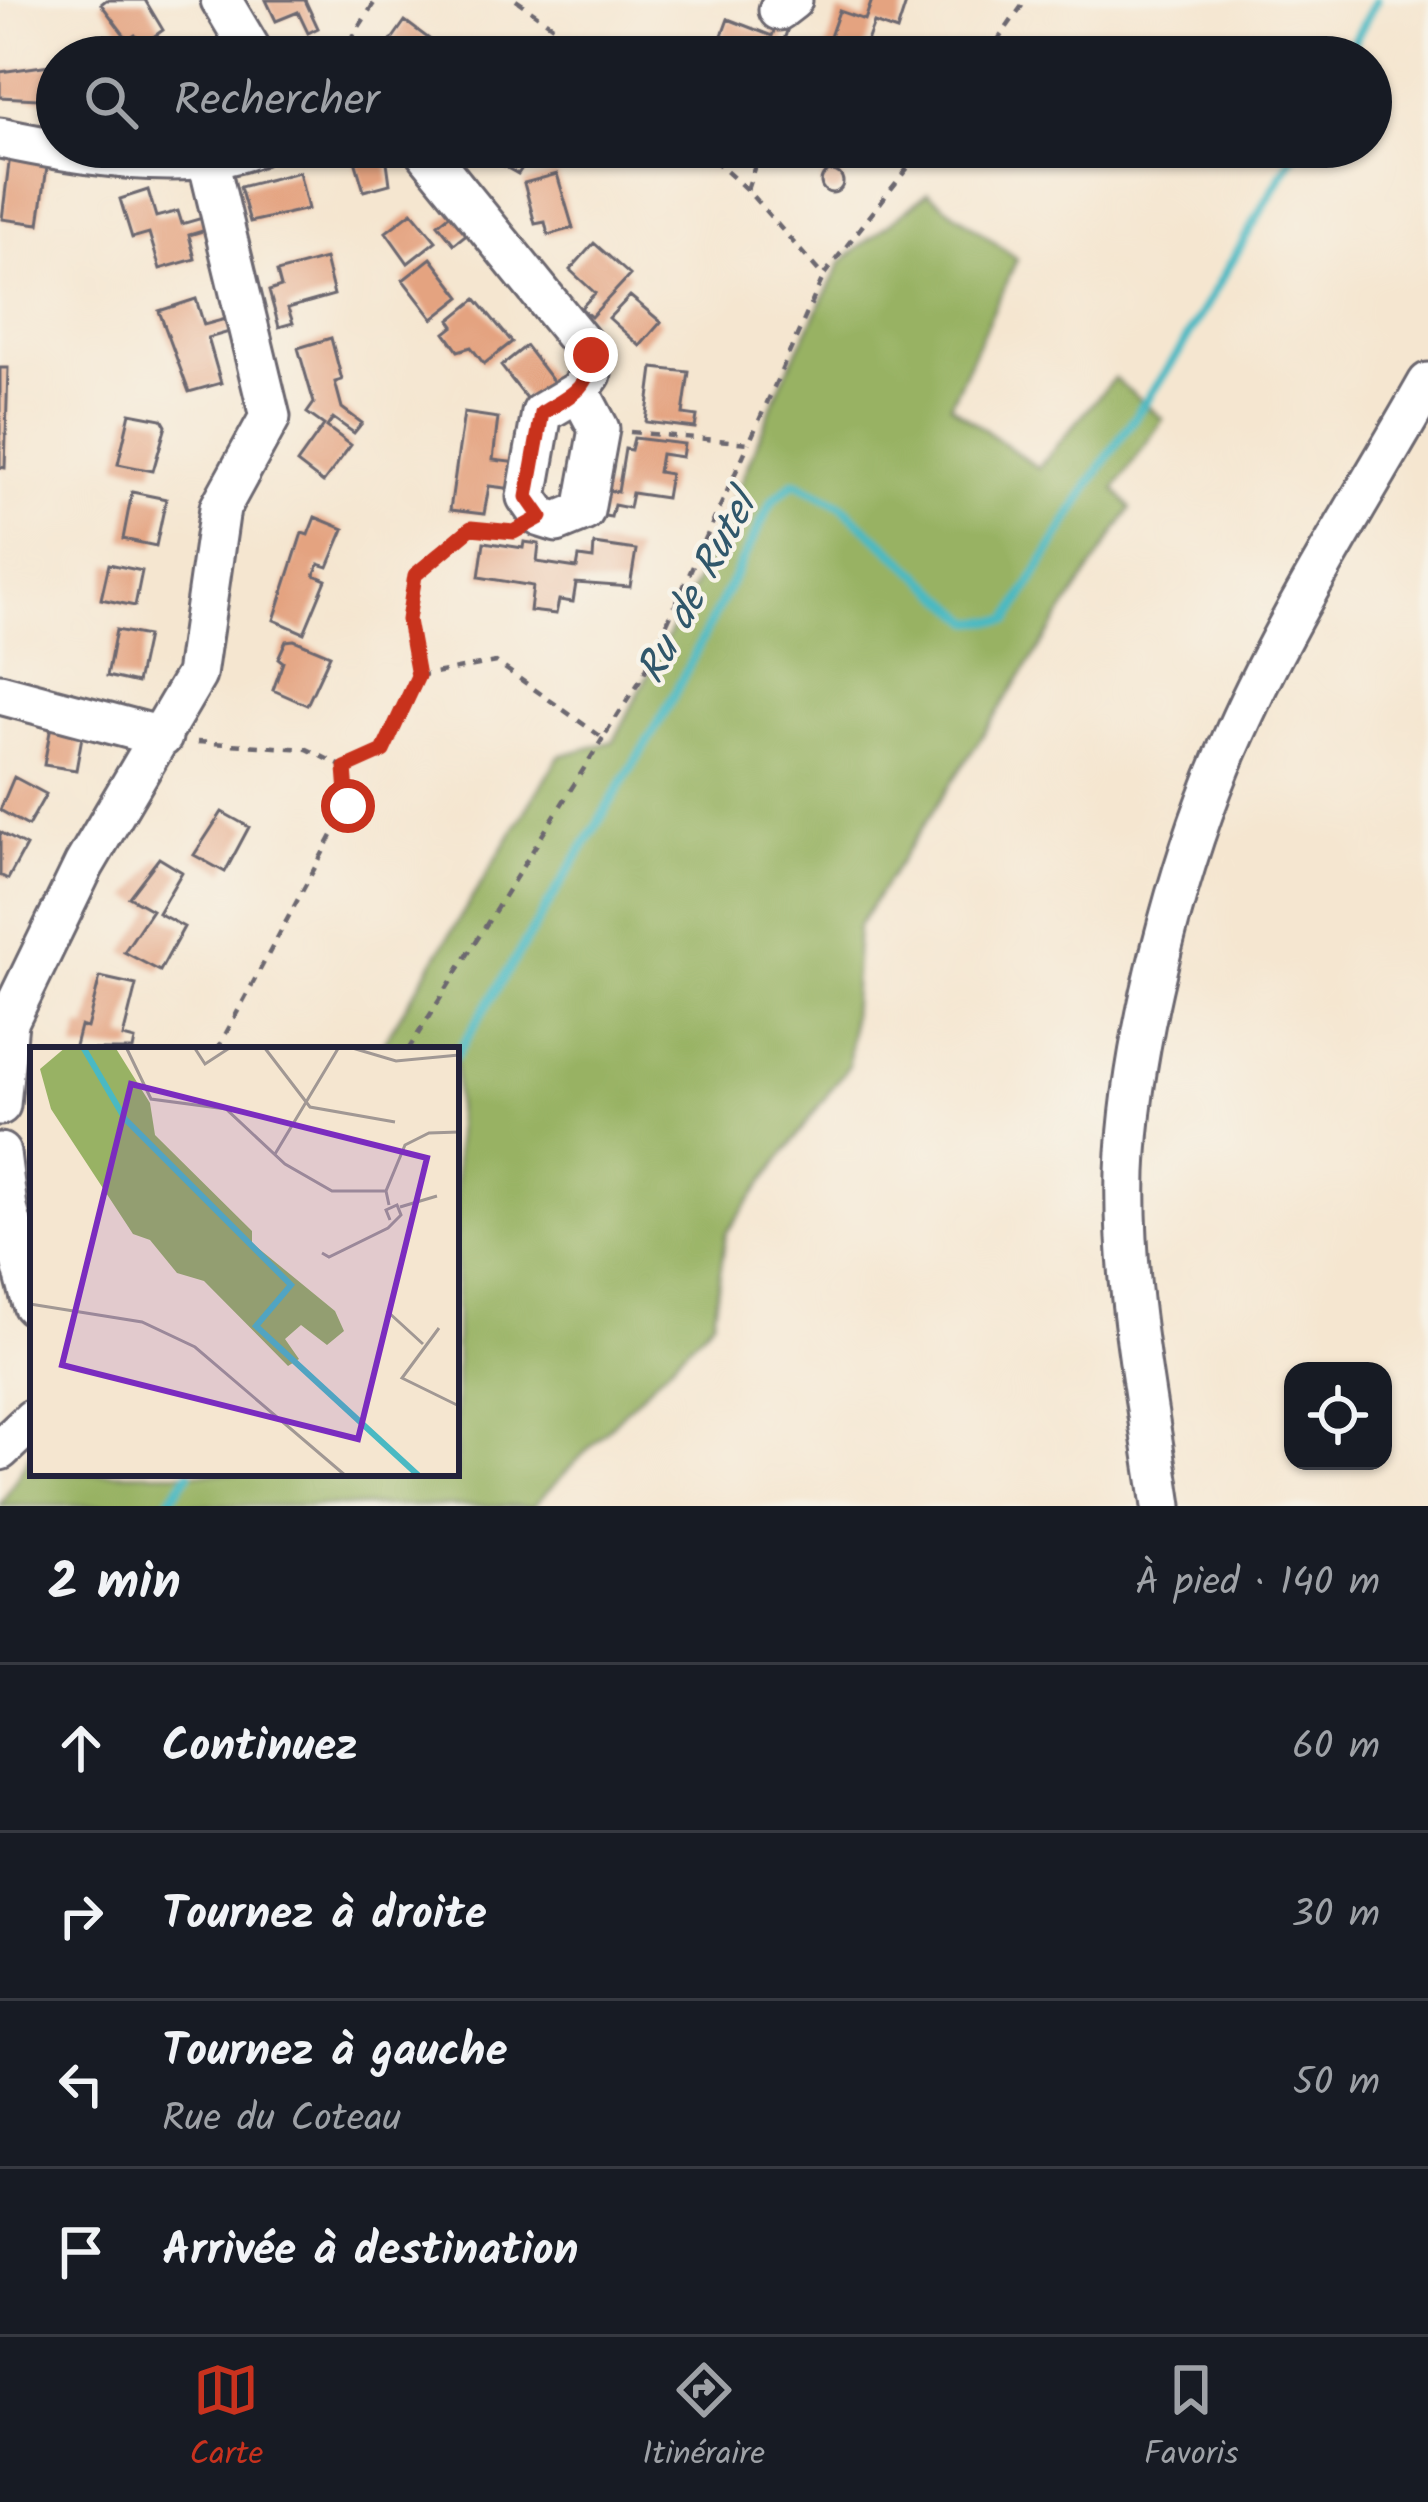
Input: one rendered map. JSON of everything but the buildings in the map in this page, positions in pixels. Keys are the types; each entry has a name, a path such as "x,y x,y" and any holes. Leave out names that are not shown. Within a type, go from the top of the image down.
{"street":[{"path":"220,0 242,36"},
{"path":"0,138 36,145"},
{"path":"0,1105 8,1022 84,865 196,675 220,508 270,417 210,168"},
{"path":"439,168 591,355 591,374 579,391 542,413 527,497 541,517 557,522 584,511 599,429 579,391"},
{"path":"1162,1506 1130,1307 1126,1171 1139,1057 1180,886 1234,733 1428,382"},
{"path":"0,694 162,737"},
{"path":"0,1153 7,1208 30,1294"},
{"path":"0,1450 30,1422"}],"path":[{"path":"353,36 376,0"},
{"path":"516,0 567,36"},
{"path":"1001,36 1026,0"},
{"path":"723,168 825,273"},
{"path":"747,190 754,168"},
{"path":"410,1047 644,676 825,273 908,168"},
{"path":"599,429 749,443"},
{"path":"345,768 383,751 418,676 408,620 415,575 471,528 514,532 541,517"},
{"path":"418,676 496,662 603,738"},
{"path":"162,737 307,748 345,768"},
{"path":"219,1047 348,806 345,768"}],"green space":[{"path":"928,193 1017,259 950,405 1038,468 1114,378 1163,419 1115,489 1131,508 858,926 849,1065 726,1233 713,1320 533,1506 0,1506 30,1454 30,1476 459,1476 459,1047 381,1047 559,756 614,741 715,545 782,381 842,261"}],"waterway":[{"name":"Ru de Rutel","path":"1357,36 1376,0"},
{"name":"Ru de Rutel","path":"459,1051 664,714 773,500 795,482 840,505 973,622 1009,620 1090,483 1179,352 1286,168"},
{"name":"Ru de Rutel","path":"165,1506 187,1476"}],"route":[{"path":"348,806 345,768 359,766 383,751 418,676 408,620 415,575 471,528 514,532 541,517 527,497 542,413 579,391 591,374 591,355"}]}
